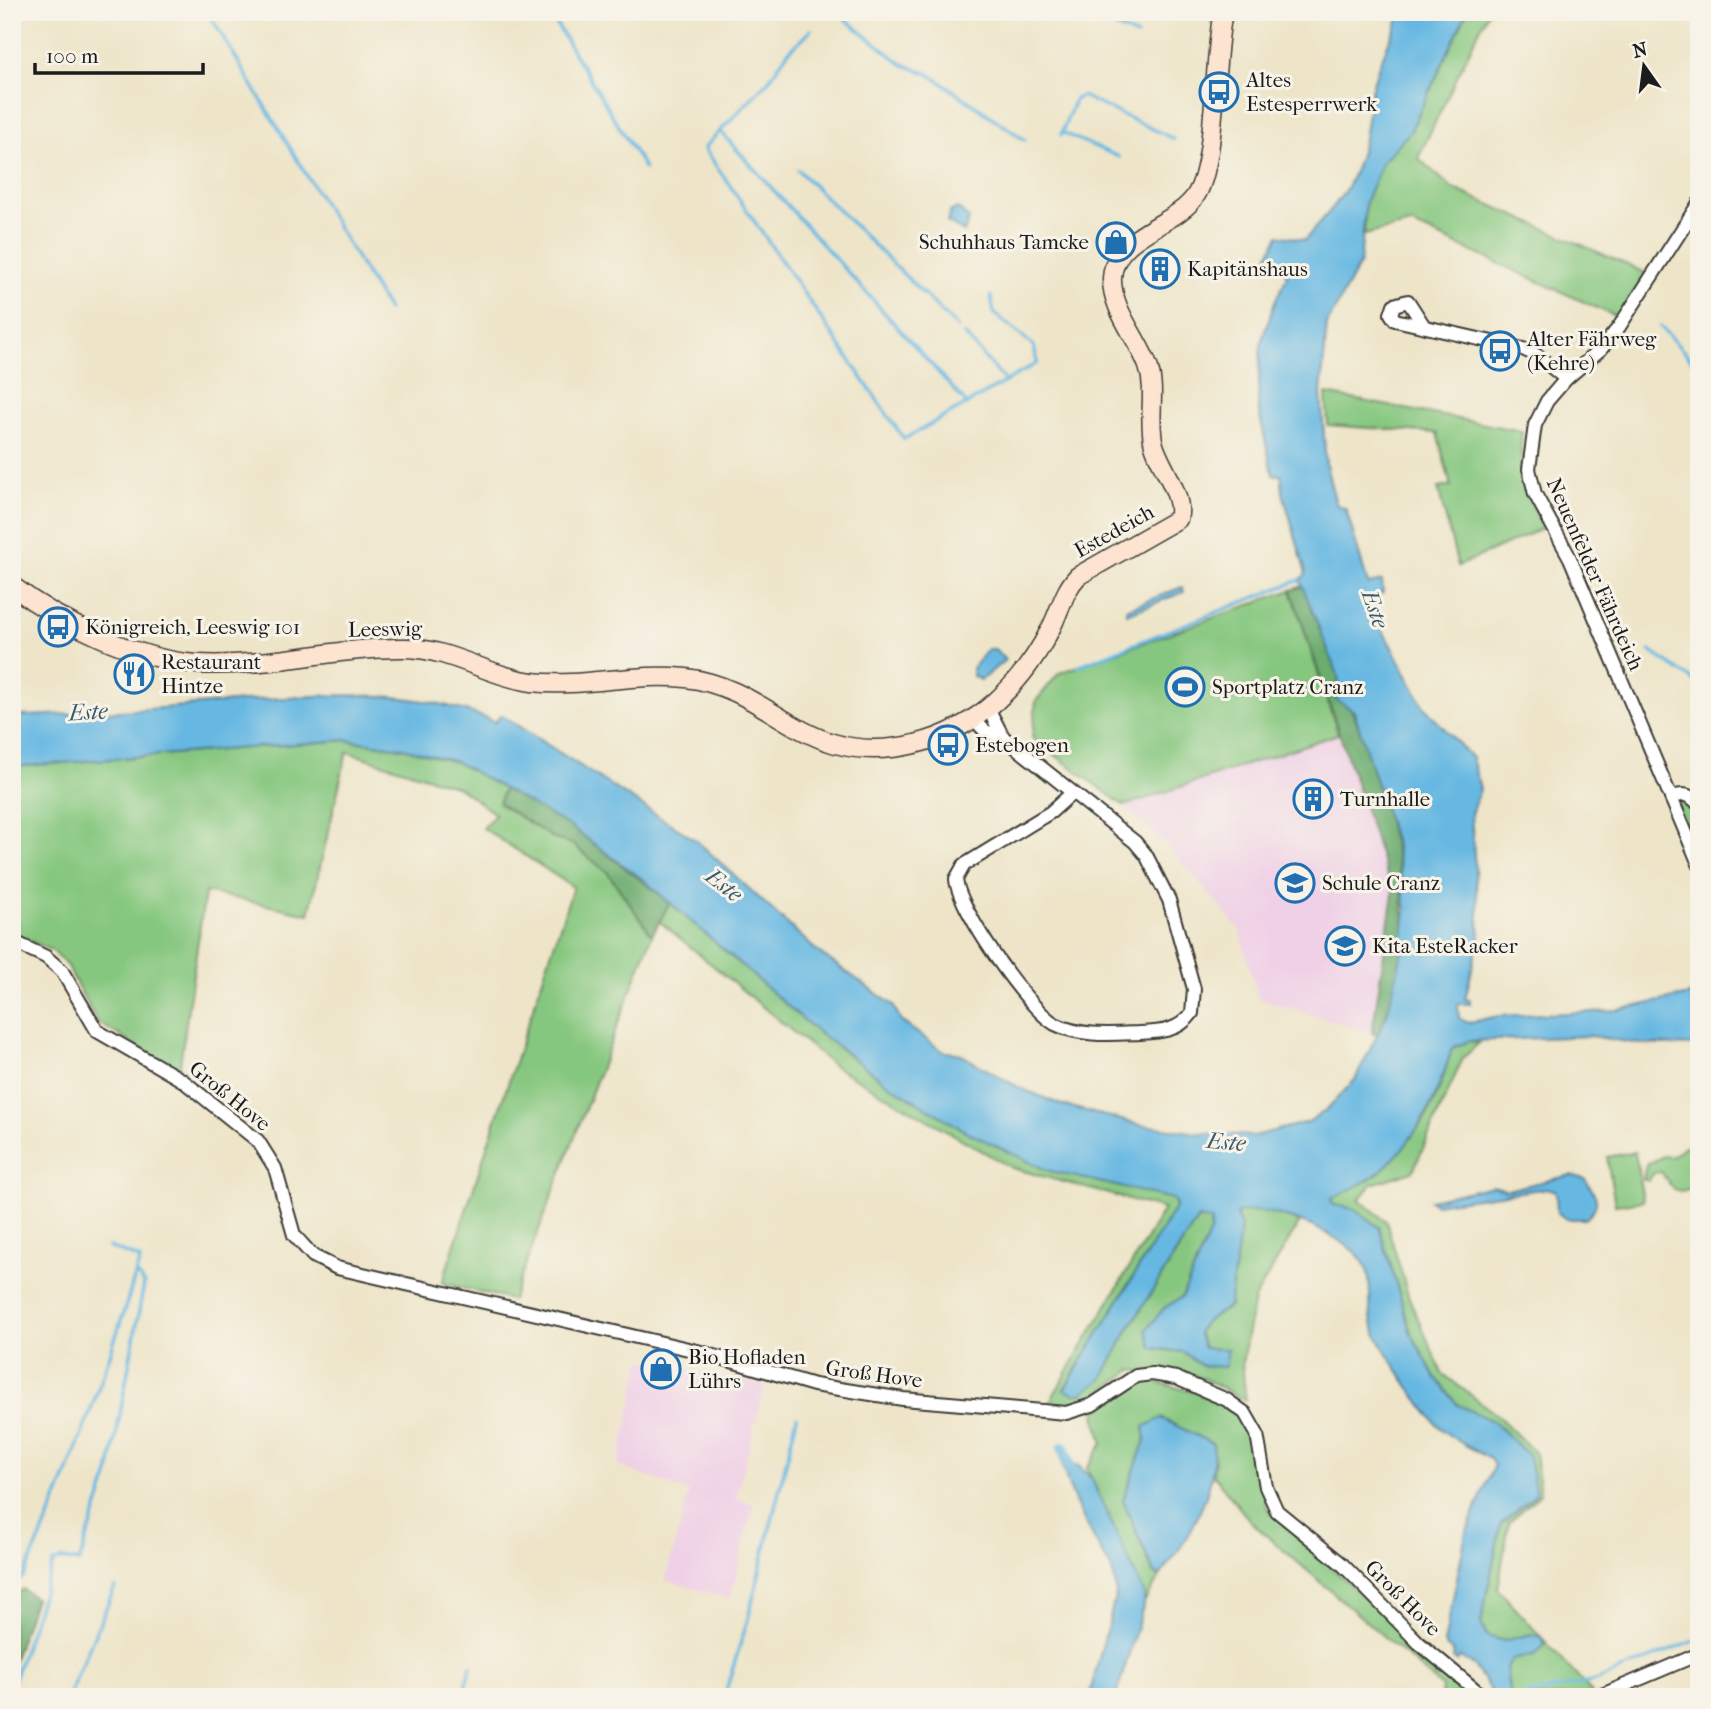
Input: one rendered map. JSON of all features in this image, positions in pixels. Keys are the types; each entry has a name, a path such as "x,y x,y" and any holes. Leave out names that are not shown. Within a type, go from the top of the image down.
{"street":[{"name":"Estedeich","path":"840,746 883,749 906,746 937,738 981,713 1029,665 1048,634 1072,582 1084,571 1171,526 1180,513 1178,501 1154,444 1153,386 1149,369 1115,298 1112,276 1126,248 1185,208 1199,190 1210,137 1218,36 1223,12"},
{"name":"Neuenfelder Fährdeich","path":"1699,203 1619,327 1601,349 1566,379 1547,401 1535,425 1529,469 1535,494 1570,558 1699,864"},
{"path":"1424,326 1523,349 1538,356 1566,379"},
{"name":"Leeswig","path":"12,586 62,620 148,653 196,664 407,648 454,655 507,676 542,683 637,677 688,678 729,691 812,737 840,746"},
{"path":"981,713 1003,737 1071,794 1135,842 1165,888 1194,989 1192,1013 1178,1026 1160,1032 1108,1034 1084,1033 1054,1023 1026,999 962,903 956,879 964,864 1051,812 1071,794"},
{"path":"1671,798 1681,794 1692,797 1699,805"},
{"name":"Groß Hove","path":"12,940 46,957 62,971 97,1031 182,1080 258,1141 275,1168 294,1235 313,1255 337,1268 697,1351 840,1390 940,1403 1066,1413 1092,1405 1130,1378 1152,1374 1176,1378 1227,1400 1245,1413 1254,1427 1266,1487 1277,1511 1342,1564 1419,1643 1461,1674 1484,1697"},
{"path":"1597,1697 1699,1654"}],"shaded area":[{"name":"Schule Cranz","path":"1338,734 1393,893 1372,1033 1258,998 1239,929 1167,845 1124,806"},
{"path":"641,1360 765,1385 736,1498 754,1504 730,1599 665,1580 689,1492 618,1466"}],"green space":[{"path":"1467,12 1488,12 1418,158 1452,188 1648,274 1617,317 1411,224 1364,235 1366,201 1382,161 1410,132"},
{"path":"1326,394 1522,431 1521,459 1524,481 1543,528 1458,566 1438,488 1451,486 1437,433 1328,425"},
{"path":"1303,586 1361,733 1385,809 1401,884 1401,958 1393,996 1377,1035 1372,1033 1393,893 1291,590"},
{"name":"Sportplatz Cranz","path":"1291,590 1338,734 1124,806 1032,738 1036,701 1059,673"},
{"path":"346,740 403,748 456,762 504,788 499,804 555,839 572,844 607,872 652,935 512,1300 442,1283 573,887 483,828 495,814 458,787 347,752 309,914 205,892 179,1071 97,1022 67,966 53,951 12,933 12,767"},
{"path":"504,788 571,827 670,902 652,935 607,872 572,844 555,839 499,803"},
{"path":"1684,800 1699,814 1699,856 1677,805"},
{"path":"670,902 815,1030 888,1084 967,1132 1173,1199 1176,1205 1174,1210 1064,1389 1102,1379 1130,1327 1198,1218 1211,1221 1210,1232 1182,1297 1164,1308 1152,1348 1183,1352 1202,1366 1204,1348 1198,1332 1204,1323 1230,1306 1235,1214 1251,1210 1277,1214 1300,1222 1254,1299 1242,1363 1246,1401 1203,1378 1132,1370 1080,1406 1046,1408 1164,1209 1012,1168 834,1066 659,921"},
{"path":"1469,1041 1479,1043 1463,1058 1413,1171 1372,1184 1359,1199 1386,1221 1409,1298 1442,1373 1497,1415 1535,1453 1540,1494 1509,1522 1498,1589 1592,1693 1581,1697 1510,1697 1506,1668 1512,1660 1536,1654 1532,1634 1504,1641 1487,1636 1481,1623 1501,1524 1535,1494 1493,1421 1458,1405 1435,1377 1411,1333 1379,1227 1354,1209 1333,1205 1331,1199 1353,1185 1418,1128 1437,1093 1452,1048"},
{"path":"1685,1146 1699,1146 1694,1185 1679,1191 1668,1182 1662,1172 1654,1173 1648,1181 1643,1179 1646,1165 1663,1156 1671,1157"},
{"path":"1635,1152 1643,1201 1615,1205 1607,1157"},
{"path":"1145,1379 1197,1393 1237,1413 1252,1441 1267,1508 1473,1697 1441,1697 1442,1687 1251,1522 1213,1475 1215,1459 1144,1427 1146,1438 1123,1500 1153,1573 1160,1576 1144,1603 1143,1593 1087,1468 1103,1443 1095,1415 1097,1410 1134,1383"},
{"path":"23,1589 35,1598 12,1665 12,1596"}],"water":[{"name":"Este","path":"1402,12 1467,12 1410,132 1382,162 1366,201 1360,263 1327,324 1321,393 1326,465 1336,504 1346,509 1368,584 1382,581 1383,593 1367,601 1424,707 1472,758 1480,789 1471,814 1480,936 1465,999 1470,1000 1470,1004 1458,1004 1459,1018 1468,1023 1498,1016 1613,1011 1699,993 1699,1051 1696,1046 1640,1044 1591,1036 1469,1041 1452,1048 1434,1098 1407,1143 1377,1174 1331,1199 1333,1205 1354,1209 1379,1227 1411,1333 1435,1377 1458,1405 1493,1421 1529,1456 1536,1494 1501,1524 1481,1623 1487,1636 1504,1641 1532,1634 1541,1637 1545,1645 1536,1654 1512,1660 1506,1668 1510,1697 1495,1697 1474,1666 1460,1657 1457,1661 1453,1659 1454,1653 1444,1644 1466,1533 1494,1465 1490,1459 1444,1431 1407,1384 1372,1324 1370,1283 1366,1267 1345,1245 1307,1224 1287,1217 1267,1212 1249,1211 1236,1214 1241,1226 1229,1306 1204,1323 1198,1332 1204,1348 1228,1349 1225,1367 1202,1366 1183,1352 1152,1348 1146,1330 1164,1308 1182,1297 1210,1232 1211,1221 1198,1218 1130,1327 1102,1379 1079,1395 1064,1390 1174,1210 1176,1205 1173,1199 1046,1170 967,1132 888,1084 815,1030 645,881 571,827 456,762 403,748 346,740 12,767 12,716 360,695 429,702 495,722 501,715 697,841 817,951 893,1005 901,1021 944,1052 958,1053 1020,1088 1062,1105 1137,1124 1197,1133 1254,1136 1308,1122 1325,1111 1355,1080 1387,1015 1401,956 1406,910 1396,846 1354,711 1335,699 1339,691 1338,675 1300,580 1306,574 1283,493 1281,475 1273,475 1258,408 1262,339 1287,277 1284,270 1268,262 1267,258 1279,235 1305,240 1348,185 1363,145 1374,81"},
{"path":"957,208 969,219 964,232 947,222 950,212"},
{"path":"1182,587 1184,592 1127,614 1126,609"},
{"path":"988,649 995,649 1005,660 981,680 973,676 972,668"},
{"path":"1571,1175 1585,1179 1595,1195 1596,1204 1586,1219 1566,1219 1557,1212 1556,1191 1548,1188 1435,1204 1430,1200 1493,1186 1507,1190"},
{"path":"1161,1418 1213,1444 1213,1462 1211,1479 1199,1514 1181,1547 1160,1576 1154,1573 1123,1500 1146,1438 1144,1427"},
{"path":"1060,1448 1063,1448 1068,1468 1078,1465 1091,1478 1144,1593 1144,1603 1116,1697 1089,1697 1116,1586 1111,1568 1074,1498"}],"waterway":[{"path":"208,12 388,310"},
{"path":"549,12 645,169"},
{"path":"1094,12 1096,19 1137,36"},
{"path":"840,15 902,64 929,74 1025,140"},
{"path":"811,30 787,53 769,80 704,148 904,439 967,404"},
{"path":"1061,135 1075,99 1082,96 1174,139"},
{"path":"720,131 967,404 1037,363 1034,346 994,313 991,296"},
{"path":"1063,133 1119,157"},
{"path":"798,170 958,328"},
{"path":"1660,326 1699,368"},
{"path":"964,334 1006,382"},
{"path":"1078,666 1300,580"},
{"path":"1650,651 1699,684"},
{"path":"12,1586 24,1576 72,1459 115,1340 140,1259 109,1247"},
{"path":"12,1685 53,1563 63,1559 79,1562 109,1474 144,1284 136,1273"},
{"path":"724,1697 748,1619 797,1417"},
{"path":"1063,1448 1075,1483"},
{"path":"68,1697 115,1587"},
{"path":"1513,1697 1592,1682 1699,1639"},
{"path":"462,1697 471,1666"}],"place":[{"name":"Altes Estesperrwerk","path":"1219,92"},
{"name":"Schuhhaus Tamcke","path":"1116,242"},
{"name":"Kapitänshaus","path":"1160,269"},
{"name":"Alter Fährweg (Kehre)","path":"1500,351"},
{"name":"Königreich, Leeswig 101","path":"58,627"},
{"name":"Restaurant Hintze","path":"134,674"},
{"name":"Sportplatz Cranz","path":"1185,687"},
{"name":"Estebogen","path":"948,745"},
{"name":"Turnhalle","path":"1313,799"},
{"name":"Schule Cranz","path":"1295,883"},
{"name":"Kita EsteRacker","path":"1345,946"},
{"name":"Bio Hofladen Lührs","path":"661,1369"}]}
